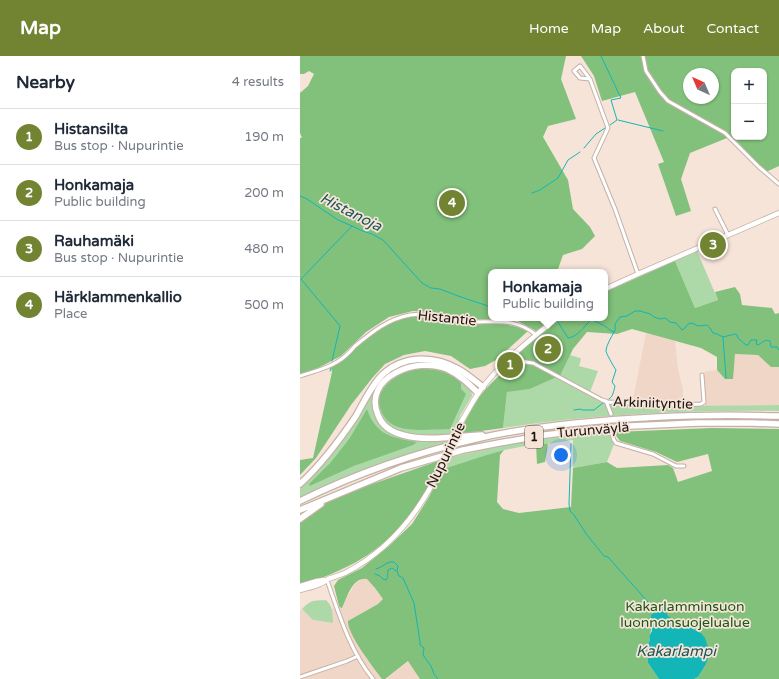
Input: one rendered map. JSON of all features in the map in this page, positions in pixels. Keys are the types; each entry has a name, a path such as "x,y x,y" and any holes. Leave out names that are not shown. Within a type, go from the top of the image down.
{"highway":[{"path":"300,484 324,460 343,435 374,385 382,375 398,364 417,359 436,360 448,363 483,387"},
{"path":"478,393 470,384 458,375 437,365 407,367 390,376 378,389 376,396 376,411 384,426 404,435 427,438 500,434"},
{"name":"Turunväylä","path":"300,501 333,486 399,461 453,445 500,434 572,423 628,418 698,415 779,416"},
{"name":"Turunväylä","path":"300,510 401,468 463,450 499,442 586,430 638,426 698,423 779,424"},
{"path":"300,519 329,498"}],"main road":[{"path":"608,288 779,213"},
{"name":"Nupurintie","path":"300,590 320,584 360,564 391,540 404,527 424,501 461,422 478,393 492,376 553,321"},
{"name":"Nupurintie","path":"300,586 327,580"}],"street":[{"path":"643,56 645,68 650,79 668,101 725,133 759,167 779,184"},
{"path":"590,79 580,78 574,71 580,66 590,79 608,128 594,158 615,209 638,274"},
{"path":"715,209 728,235"},
{"name":"Histantie","path":"300,376 337,362 385,323 411,315 431,315 471,322 512,322 530,329 536,335"},
{"name":"Arkiniityntie","path":"513,356 521,361 533,363 606,401 681,405 701,404 704,402 702,375"},
{"path":"606,401 612,414"},
{"path":"612,434 616,443 656,455 676,466 684,466"},
{"path":"327,580 345,629 358,656 373,679"},
{"path":"300,677 358,656"}],"shaded area":[{"path":"646,333 675,341 678,369 683,389 683,406 632,404"},
{"path":"735,354 758,355 771,367 779,367 779,405 705,406 704,372 717,370 725,379"},
{"path":"363,578 367,578 383,599 378,604 349,621 366,658 382,679 300,679 300,610 302,609 313,620 333,623 332,609 339,606 342,608 346,598 356,583"},
{"path":"409,661 420,679 385,679"}],"green space":[{"path":"300,56 566,56 561,79 576,119 548,126 543,137 568,180 573,209 590,227 595,236 582,249 563,255 558,269 488,269 488,319 468,320 439,313 413,311 389,317 366,332 341,356 318,368 300,374 300,138 302,138 300,133 300,93 308,86 314,74 309,71 304,74 300,74"},
{"path":"581,56 779,56 779,166 766,172 736,140 767,140 767,68 731,68 731,137 690,153 681,179 691,211 676,216 658,164 664,162 635,92 602,101 594,76"},
{"path":"697,251 718,300 695,308 675,261"},
{"path":"675,261 695,308 718,300 715,292 735,287 740,294 742,305 772,308 775,314 779,313 779,367 771,367 758,355 735,354 733,379 725,379 717,370 717,357 701,348 632,329 617,334 587,332 573,349 560,376 533,362 517,358 516,356 557,321 608,321 608,291"},
{"path":"413,316 437,317 467,324 504,324 528,331 496,360 485,366 470,369 451,356 425,351 404,355 385,364 351,405 316,458 300,475 300,460 313,458 332,372 331,367 378,329 392,322"},
{"path":"518,321 549,321 536,331"},
{"path":"570,355 581,359 579,366 598,371 590,392 560,376"},
{"path":"515,360 531,364 557,377 530,389 507,392 503,428 459,434 480,396"},
{"path":"433,361 454,368 477,385 477,387 437,364 419,363 401,367 386,377 373,404 377,419 395,434 464,438 380,463 300,497 300,487 321,466 373,389 385,375 400,366 411,362","holes":["367,410 382,432 400,440 416,442 354,466 310,486 349,439"]},
{"path":"421,366 441,369 460,379 471,389 472,396 460,416 452,435 408,435 387,426 380,416 377,402 381,388 397,373"},
{"path":"419,369 447,373 461,383 461,389 466,394 450,429 404,429 392,424 382,413 379,405 379,399 384,388 403,373"},
{"path":"557,377 599,401 608,403 670,406 779,405 779,411 675,412 606,416 503,428 507,391 530,389"},
{"path":"367,409 375,425 386,434 400,439 417,442 413,445 354,466 310,486 309,484 330,463 349,439"},
{"name":"Kakarlamminsuon luonnonsuojelualue","path":"712,428 779,429 779,679 694,679 698,677 705,666 701,633 687,625 650,618 651,632 647,648 648,663 659,679 420,679 408,661 385,679 382,679 356,642 349,627 348,621 378,604 383,599 367,579 362,579 357,581 351,589 341,608 339,606 334,586 338,580 362,568 389,546 412,524 429,497 443,469 504,450 500,455 497,502 503,509 519,513 571,507 573,468 607,462 617,468 668,465 673,468 678,482 712,471 708,454 677,462 656,452 620,441 614,432"},
{"path":"610,432 614,444 607,462 573,468 573,440 548,444 536,444 504,450 443,469 448,458 468,453 508,445"},
{"path":"536,444 548,444 545,462 537,464"},
{"path":"441,460 423,496 401,526 388,539 357,562 329,575 300,584 300,521 329,501"},
{"path":"326,600 333,614 333,623 313,620 302,609 313,601"}],"water":[{"name":"Kakarlampi","path":"664,609 668,616 679,624 687,625 701,633 705,638 708,647 708,658 698,677 694,679 659,679 648,663 647,648 650,639 649,636 652,631 651,615 656,611"}],"waterway":[{"path":"601,56 621,98 611,100 617,120 610,125"},
{"path":"618,120 663,131"},
{"path":"584,148 596,134 605,128"},
{"path":"532,193 540,190 558,178 568,160 580,152"},
{"name":"Histanoja","path":"300,196 307,199 338,220 383,240 422,283 431,288 440,289 488,306"},
{"path":"332,361 340,326 301,279 352,226"},
{"name":"Histanoja","path":"594,321 614,332 615,324 620,317 627,316 635,311 640,311 660,319 665,318 670,322 676,323 682,330 688,324 692,323 698,326 707,325 713,333 723,337 735,334 737,335 738,338 746,345 748,345 751,340 757,340 756,344 758,345 768,340 770,341 771,347 777,347 779,350"},
{"name":"Histanoja","path":"558,322 568,338 575,336 590,321"},
{"path":"609,399 615,386 612,382 616,370 606,350 614,332"},
{"path":"723,337 726,378"},
{"path":"574,410 594,410 603,403"},
{"path":"571,444 570,511 604,556 608,557 656,611"},
{"path":"376,569 391,562 394,562 398,566 397,571 399,576 403,578 414,603 420,645 424,648 423,655 438,679"},
{"path":"375,574 386,580 388,570 392,568 396,571"}],"tunnel":[{"path":"611,414 612,434"}],"place":[{"name":"Härklammenkallio","path":"452,203"},
{"name":"Rauhamäki","path":"713,245"},
{"name":"Honkamaja","path":"548,349"},
{"name":"Histansilta","path":"510,365"}]}
